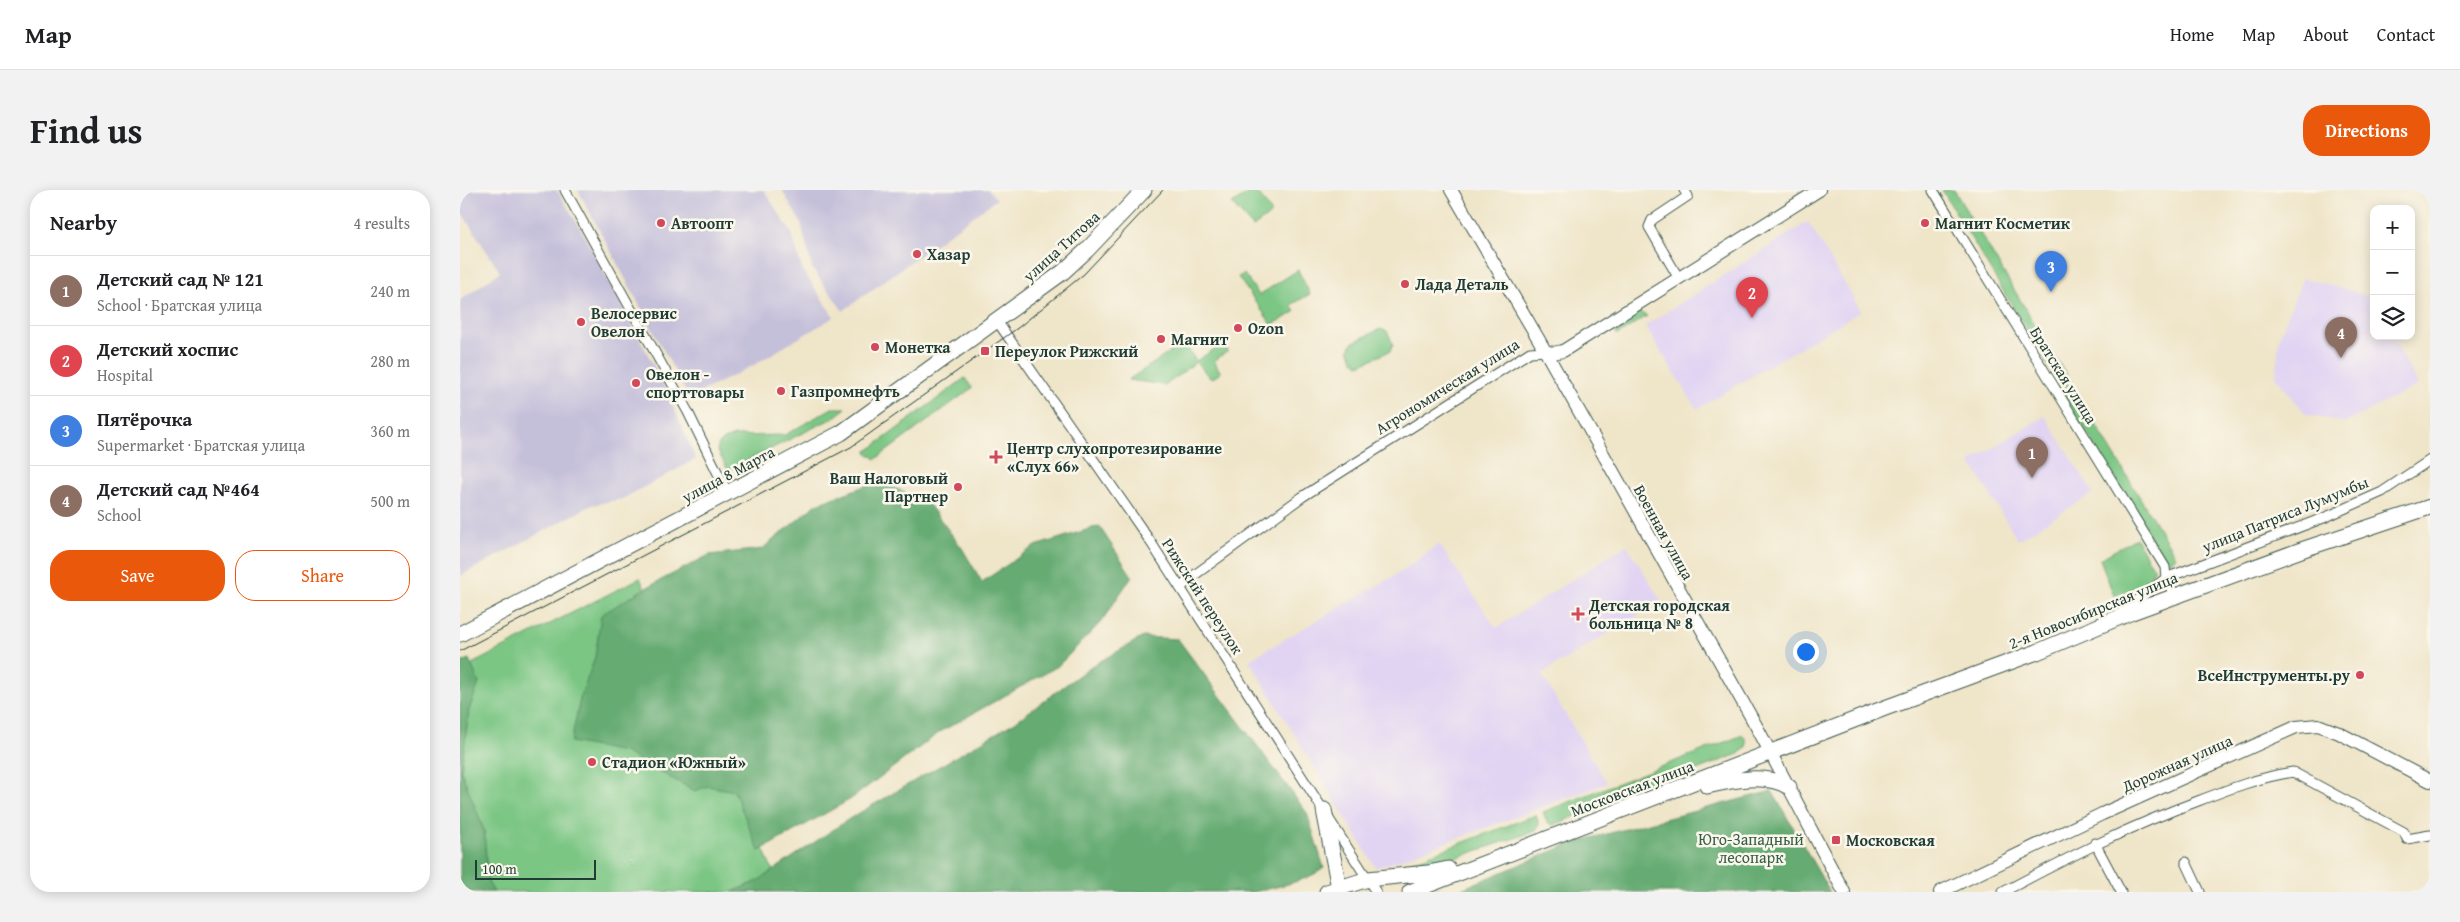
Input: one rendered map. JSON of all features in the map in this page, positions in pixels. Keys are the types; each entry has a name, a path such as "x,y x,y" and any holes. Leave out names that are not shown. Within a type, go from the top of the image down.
{"main road":[{"name":"улица Титова","path":"997,321 1063,272 1087,250 1144,190"},
{"name":"улица 8 Марта","path":"460,634 841,433 997,321"},
{"name":"2-я Новосибирская улица","path":"1771,753 2037,652 2175,596 2304,549 2430,507"},
{"name":"Московская улица","path":"1410,892 1771,753"},
{"path":"1672,791 1684,792 1730,780 1774,780 1789,787"},
{"path":"1324,810 1337,868 1333,890"},
{"name":"Московская улица","path":"1333,890 1372,886 1505,855"}],"street":[{"path":"565,190 688,412 728,494"},
{"name":"Военная улица","path":"1452,190 1545,351 1771,753 1844,892"},
{"name":"Агрономическая улица","path":"1181,588 1189,579 1336,474 1530,352 1545,351 1553,353 1563,351 1819,190"},
{"name":"Братская улица","path":"1933,190 2155,551 2169,576 2169,585 2175,596"},
{"path":"1678,277 1648,227 1652,220 1686,193"},
{"name":"Рижский переулок","path":"997,321 1181,588 1372,886"},
{"name":"улица Патриса Лумумбы","path":"2112,620 2169,576 2326,517 2382,492 2430,460"},
{"name":"Дорожная улица","path":"1940,892 2102,814 2296,727 2318,725 2332,730 2430,781"},
{"path":"2003,892 2095,843 2238,786 2293,772 2404,832 2407,839 2430,835"},
{"path":"2095,843 2121,892"},
{"path":"2186,862 2200,892"}],"shaded area":[{"path":"460,190 557,190 582,231 661,379 696,459 622,499 592,505 460,576 460,300 500,272 460,210"},
{"path":"578,190 764,190 792,234 802,269 834,317 754,365 689,398"},
{"path":"782,190 988,190 997,199 843,311 812,268 801,223"},
{"path":"1808,222 1861,311 1697,409 1645,326"},
{"path":"2303,278 2370,296 2370,340 2394,340 2418,385 2344,423 2306,414 2276,378 2279,338"},
{"path":"2045,416 2093,493 2018,540 1970,462"},
{"path":"1439,544 1496,628 1627,545 1661,601 1541,674 1607,783 1376,868 1249,660 1404,570"}],"green space":[{"path":"1253,190 1256,190 1272,213 1253,227 1232,204"},
{"path":"1942,190 1954,190 2045,341 2036,345"},
{"path":"1298,270 1310,294 1291,305 1295,312 1272,325 1238,277 1244,274 1259,295"},
{"path":"1639,312 1647,316 1617,335 1615,331 1617,325"},
{"path":"1380,329 1387,331 1393,344 1390,351 1359,365 1354,361 1349,350 1352,343"},
{"path":"1184,343 1196,361 1224,343 1228,351 1214,361 1221,373 1211,379 1196,362 1166,385 1128,380"},
{"path":"2051,351 2072,383 2062,388 2042,356"},
{"path":"965,378 972,388 876,459 866,452"},
{"path":"2073,387 2176,557 2168,563 2063,394"},
{"path":"832,408 846,408 833,418 728,470 717,450 723,440 735,436 785,435"},
{"path":"878,481 927,502 962,548 982,582 1035,546 1099,526 1132,576 1101,622 1058,666 940,732 851,799 759,851 734,791 708,786 695,791 624,752 571,742 580,699 595,657 601,615 642,590 709,555 762,549 817,504"},
{"path":"2136,538 2154,569 2143,583 2114,596 2100,559"},
{"name":"Стадион «Южный»","path":"640,578 779,884 760,892 481,892 460,853 460,670"},
{"path":"1143,637 1178,639 1307,813 1324,868 1309,877 1253,892 732,892 756,882 849,819 1015,722 1090,667"},
{"path":"469,659 479,683 469,710 461,771 484,830 488,882 494,892 465,892 460,884 460,663"},
{"path":"1743,735 1747,742 1746,748 1738,754 1553,825 1547,822 1543,812"},
{"name":"Юго-Западный лесопарк","path":"1772,791 1830,892 1454,892 1572,843"},
{"path":"1536,815 1539,825 1536,831 1425,868 1387,871"}],"tram line":[{"path":"460,651 851,447 1019,327 1084,274 1163,190"}],"place":[{"name":"Автоопт","path":"661,223"},
{"name":"Магнит Косметик","path":"1925,223"},
{"name":"Хазар","path":"917,254"},
{"name":"Лада Деталь","path":"1405,284"},
{"name":"Пятёрочка","path":"2051,292"},
{"name":"Детский хоспис","path":"1752,318"},
{"name":"Велосервис Овелон","path":"581,322"},
{"name":"Ozon","path":"1238,328"},
{"name":"Магнит","path":"1161,339"},
{"name":"Монетка","path":"875,347"},
{"name":"Переулок Рижский","path":"985,351"},
{"name":"Детский сад №464","path":"2341,358"},
{"name":"Овелон - спорттовары","path":"636,383"},
{"name":"Газпромнефть","path":"781,391"},
{"name":"Центр слухопротезирование «Слух 66»","path":"996,457"},
{"name":"Детский сад № 121","path":"2032,478"},
{"name":"Ваш Налоговый Партнер","path":"958,487"},
{"name":"Детская городская больница № 8","path":"1578,614"},
{"name":"ВсеИнструменты.ру","path":"2360,675"},
{"name":"Стадион «Южный»","path":"592,762"},
{"name":"Московская","path":"1836,840"}]}
